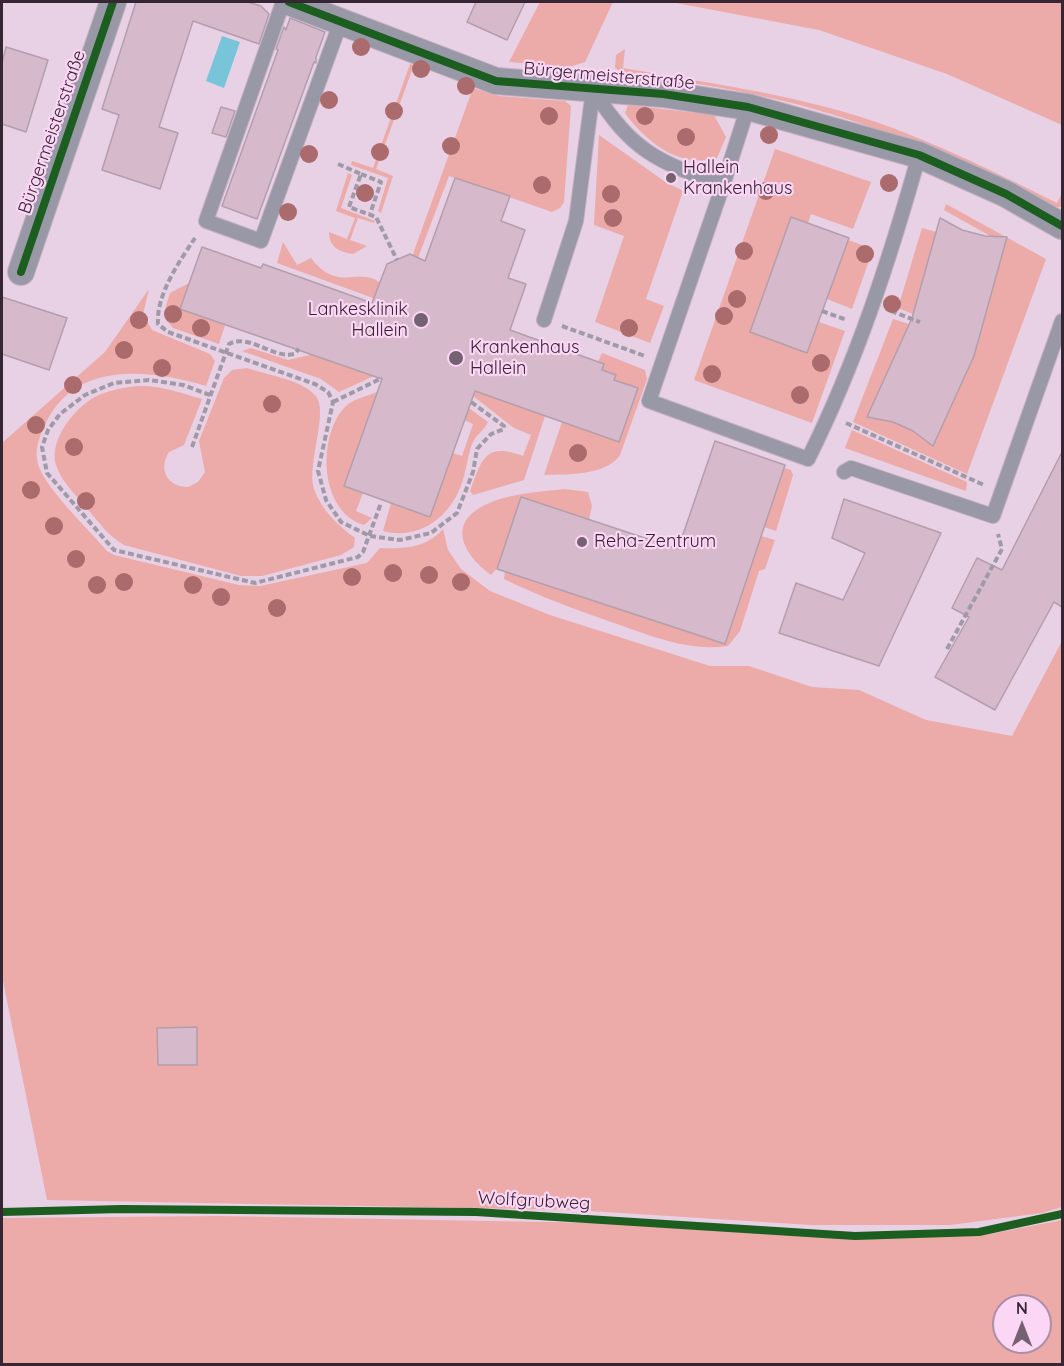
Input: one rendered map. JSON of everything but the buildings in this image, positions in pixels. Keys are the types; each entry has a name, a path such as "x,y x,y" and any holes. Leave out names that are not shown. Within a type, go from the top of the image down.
{"street":[{"name":"Bürgermeisterstraße","path":"21,272 113,2"},
{"name":"Bürgermeisterstraße","path":"289,2 496,81 663,94 748,107 919,155 1006,194 1062,226"}],"lane":[{"path":"283,2 206,221 261,241 341,21"},
{"path":"593,90 615,124 648,153 674,167 723,185"},
{"path":"544,320 576,221 593,90"},
{"path":"748,107 649,401 808,459 830,416 873,304 919,155"},
{"path":"844,472 851,468 993,516 1062,321"}],"path":[{"path":"338,164 381,182 370,214"},
{"path":"360,174 349,207 376,217 397,260"},
{"path":"206,221 167,288 157,312 158,324 168,332 224,354 315,384 328,392 333,402 318,471 326,500 341,522 370,536 400,540 431,533 457,513 473,472 477,449 491,434 504,429 504,426 471,402"},
{"path":"873,304 920,322"},
{"path":"544,320 644,356"},
{"path":"192,447 229,344 236,340 285,356 294,354 299,349"},
{"path":"333,402 382,378"},
{"path":"210,395 183,385 149,380 114,383 85,395 60,414 48,430 42,447 46,473 114,550 255,583 350,561 363,552 381,503"},
{"path":"830,416 1001,493"},
{"path":"947,649 1002,549 993,516"}],"shaded area":[{"path":"540,2 613,2 585,62 569,67 509,62"},
{"path":"671,2 1062,2 1062,125 947,74 819,30"},
{"path":"625,49 623,68 780,96 873,121 944,149 1057,203 1062,193 1062,207 1054,207 885,132 815,109 740,91 622,72 615,68 616,55"},
{"path":"410,64 414,65 376,169 393,176 381,213 378,211 388,178 351,165 352,161 373,168"},
{"path":"473,88 499,96 565,101 571,106 564,202 560,208 552,212 449,176 418,258 413,256 414,251"},
{"path":"628,105 714,115 726,137 717,158 690,160 665,150 633,124 625,113"},
{"path":"599,135 664,181 683,191 646,299 664,306 650,343 595,322 624,236 594,225"},
{"path":"775,149 871,182 853,229 811,214 808,223 791,217 750,332 807,353 819,322 845,331 812,423 694,380"},
{"path":"348,173 352,175 341,208 375,221 374,223 358,218 350,240 367,246 353,254 336,248 329,237 329,232 347,239 355,218 336,211"},
{"path":"946,204 1006,237 992,237 944,210"},
{"path":"922,228 936,232 913,314 898,308"},
{"path":"1007,237 1046,259 967,474 853,422 893,319 909,324 893,422 913,431 933,446 975,354"},
{"path":"848,240 873,249 852,309 827,299"},
{"path":"283,242 297,265 311,258 321,268 339,277 371,278 381,284 395,306 277,263"},
{"path":"189,283 180,309 225,325 219,344 173,328 165,319 165,309 170,293"},
{"path":"149,289 143,314 152,330 210,354 215,361 206,386 162,376 138,374 115,375 94,380 74,389 58,404 45,425 37,449 38,464 49,484 68,509 107,551 114,555 239,585 260,586 367,563 380,548 422,544 443,529 448,550 461,569 490,591 550,615 710,666 749,666 812,687 859,690 926,720 1012,736 1062,641 1062,1207 1042,1213 950,1225 811,1225 574,1210 47,1200 2,976 2,443 105,352"},
{"path":"251,348 288,360 314,354 374,376 339,392 321,379 242,351"},
{"path":"602,353 645,370 647,379 620,455 614,462 596,470 574,474 544,475 562,422 619,442 638,389 614,380 616,375 602,370 598,362"},
{"path":"247,368 292,381 315,395 319,402 320,412 312,478 314,489 331,516 355,538 354,547 341,555 262,576 241,576 124,545 118,541 98,522 58,471 56,445 66,424 82,406 91,400 123,388 158,387 202,399 184,445 169,452 164,465 170,480 175,484 188,487 198,482 205,472 199,441 224,378 232,370"},
{"path":"475,391 545,416 524,480 473,495 470,491 478,470 487,456 500,451 523,456 531,435 514,428 473,396"},
{"path":"377,392 344,486 363,493 356,511 372,518 364,525 349,517 338,504 330,488 327,452 337,418 347,405"},
{"path":"469,408 488,422 472,444 462,483 454,499 439,518 419,530 408,533 383,531 391,503 429,517 453,453 462,456 473,424 464,420"},
{"path":"852,430 967,482 966,491 845,448"},
{"path":"784,468 791,470 793,475 776,531 764,527"},
{"path":"565,489 588,492 592,506 589,519 521,497 497,568 491,575 473,558 463,539 463,530 466,520 474,512 506,497"},
{"path":"761,536 775,540 765,569 759,571 740,631 728,646 698,647 654,637 570,607 504,579 505,571 725,644"},
{"path":"220,1216 601,1223 884,1239 985,1235 1062,1220 1062,1364 2,1364 2,1218"}],"water":[{"path":"222,36 240,42 224,88 206,81"}],"cycle path":[{"path":"21,272 113,2"},
{"path":"289,2 496,81 663,94 748,107 919,155 1006,194 1062,226"},
{"name":"Wolfgrubweg","path":"2,1212 122,1209 476,1212 855,1236 979,1232 1062,1214"}],"place":[{"name":"Hallein Krankenhaus","path":"671,178"},
{"name":"Lankesklinik Hallein","path":"421,320"},
{"name":"Krankenhaus Hallein","path":"456,358"},
{"name":"Reha-Zentrum","path":"582,542"}]}
